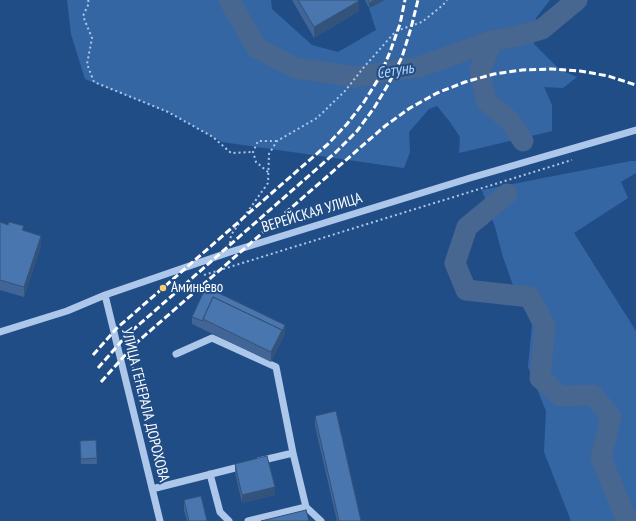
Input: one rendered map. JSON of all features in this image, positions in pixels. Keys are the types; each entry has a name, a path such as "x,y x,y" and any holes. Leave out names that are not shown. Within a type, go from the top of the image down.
{"street":[{"name":"ВЕРЕЙСКАЯ УЛИЦА","path":"0,332 67,311 105,295 230,252 470,178 636,130"},
{"name":"УЛИЦА ГЕНЕРАЛА ДОРОХОВА","path":"105,295 160,521"},
{"path":"176,354 212,338 276,367 306,507 321,521"},
{"path":"152,489 294,453"},
{"path":"210,474 220,512 229,521"},
{"path":"248,521 306,507"}],"path":[{"path":"88,0 89,3 83,16 92,38 87,64 94,82 168,112 213,137 231,153 253,152"},
{"path":"230,252 231,235 268,183 269,154 277,141 317,118 345,91 364,67 396,32 422,22 447,0"},
{"path":"268,172 256,162 253,152 258,141 277,141"},
{"path":"204,275 572,160"}],"shaded area":[{"path":"67,0 271,0 272,9 312,45 338,52 376,30 369,8 385,0 550,0 536,18 534,44 560,70 577,77 563,88 544,87 552,105 552,131 459,153 460,137 450,122 437,106 429,109 409,132 410,152 404,168 222,142 168,112 85,79 71,34"},
{"path":"636,161 636,173 621,182 628,198 574,233 636,331 636,521 571,521 544,452 546,411 528,367 532,325 514,288 482,190"}],"building":[{"path":"298,0 358,0 359,1 314,27"},
{"path":"368,0 375,0 369,3"},
{"path":"0,222 8,225 9,222 24,226 22,230 41,236 24,287 0,280"},
{"path":"206,287 285,325 282,332 282,330 213,297 203,321 192,317"},
{"path":"213,297 282,330 271,352 203,319"},
{"path":"336,411 361,521 339,521 315,416"},
{"path":"96,440 97,458 81,459 80,441"},
{"path":"267,456 275,487 242,495 235,464"},
{"path":"201,496 207,521 189,521 184,500"},
{"path":"306,510 309,521 261,521"}],"waterway":[{"name":"Сетунь","path":"229,0 257,48 295,68 356,77 419,67 492,41 518,36 542,29 577,0"},
{"path":"492,41 480,71 486,101 509,120 523,141"},
{"path":"507,194 467,227 455,263 466,290 530,297 545,326 540,378 560,396 593,395 611,417 601,458 627,521"}],"railway":[{"path":"93,355 117,328 328,144 347,124 364,102 379,78 400,24 405,0"},
{"path":"98,368 126,336 336,152 357,131 374,108 402,57 418,0"},
{"path":"101,382 135,344 385,126 410,108 437,93 465,82 494,74 522,70 551,69 580,71 608,76 636,85"}],"place":[{"name":"Аминьево","path":"163,288"}]}
